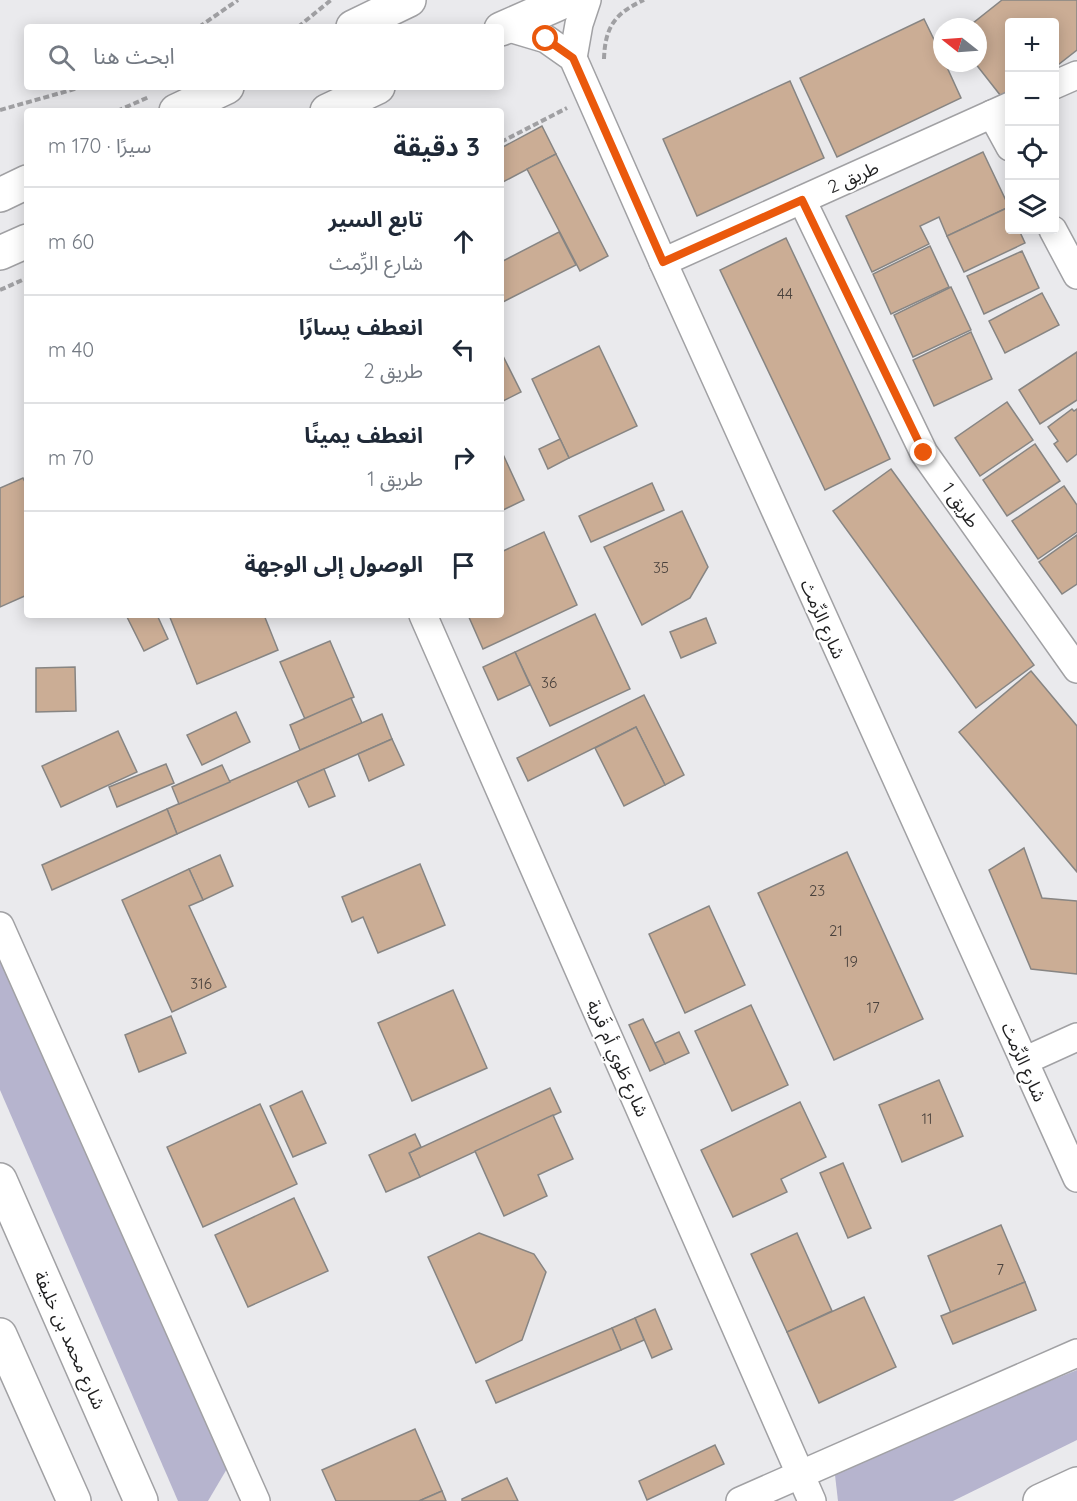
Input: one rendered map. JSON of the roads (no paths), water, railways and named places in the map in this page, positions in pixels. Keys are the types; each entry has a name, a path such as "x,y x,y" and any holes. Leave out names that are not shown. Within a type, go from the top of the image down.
{"main road":[{"path":"359,24 409,0"},
{"path":"504,28 567,0"},
{"path":"168,102 215,90"},
{"path":"333,108 372,90"},
{"path":"0,195 24,183"},
{"path":"0,253 24,242"},
{"name":"شارع محمد بن خليفة","path":"0,1180 141,1501"},
{"path":"0,1335 75,1501"},
{"path":"1040,1501 1077,1484"}],"street":[{"path":"504,28 546,39 573,58 586,0"},
{"name":"شارع الرِّمث","path":"573,58 1077,1178"},
{"path":"1059,84 1077,75"},
{"path":"1001,110 1005,126"},
{"name":"طريق 2","path":"663,262 1001,110"},
{"name":"طريق 1","path":"802,200 924,453 1077,669"},
{"path":"1055,234 1077,275"},
{"name":"شارع طَوي أم قَرية","path":"424,618 812,1501"},
{"path":"0,926 253,1500"},
{"path":"1024,1061 1077,1037"},
{"path":"740,1501 1077,1353"}]}
